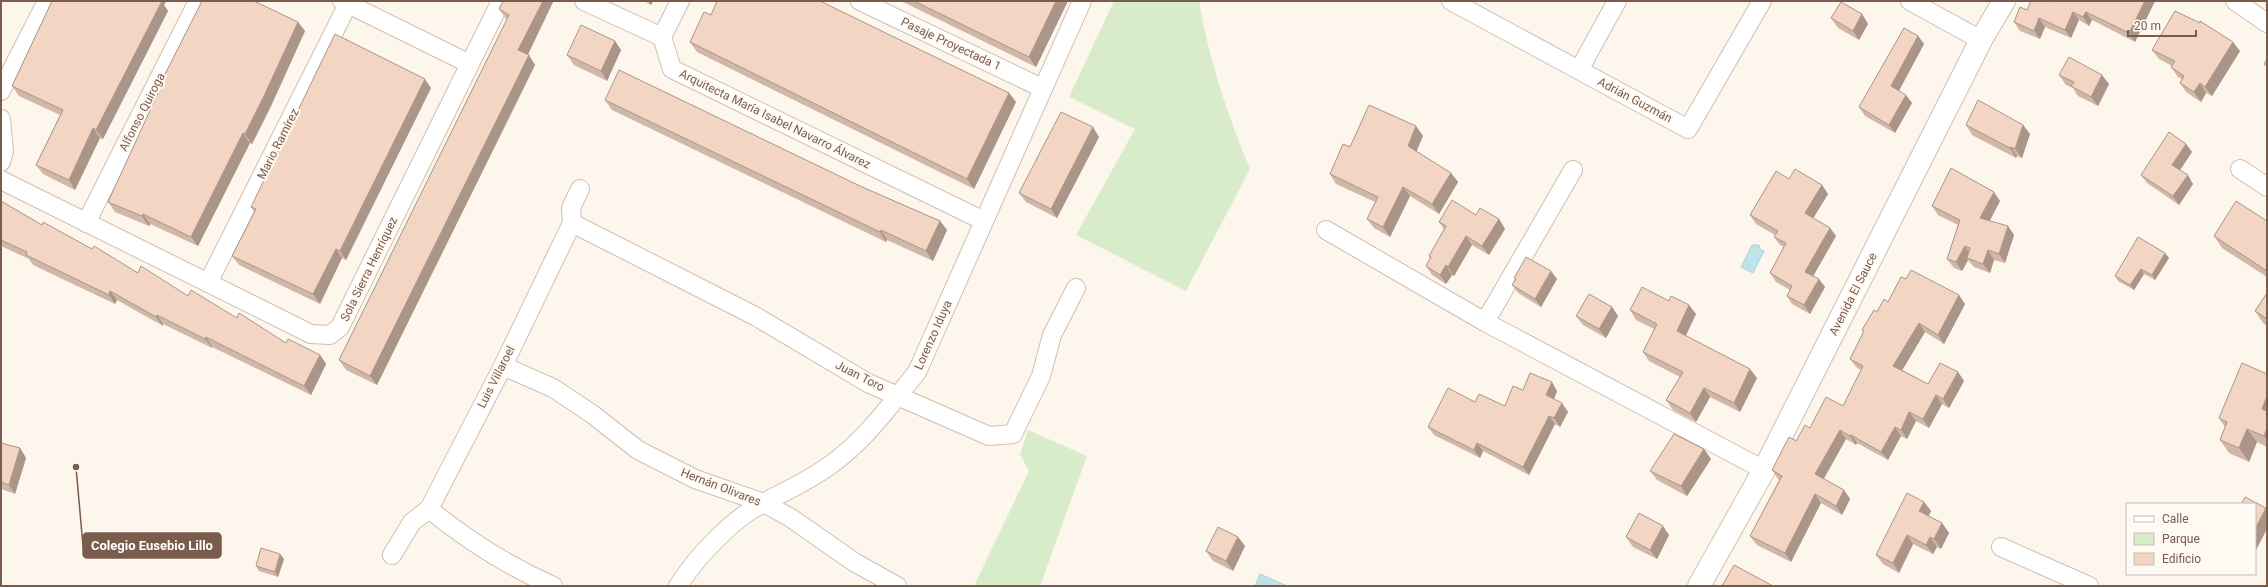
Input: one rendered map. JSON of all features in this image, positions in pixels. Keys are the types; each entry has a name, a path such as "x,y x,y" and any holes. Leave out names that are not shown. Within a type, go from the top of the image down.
{"street":[{"path":"1,91 47,1"},
{"name":"Alfonso Quiroga","path":"86,223 198,1"},
{"name":"Sola Sierra Henríquez","path":"1,180 310,334 330,335 340,327 501,1"},
{"path":"584,1 662,38 680,1"},
{"name":"Pasaje Proyectada 1","path":"860,1 1042,88"},
{"name":"Lorenzo Iduya","path":"678,586 697,561 717,539 764,503 806,482 834,462 858,442 917,372 1082,1"},
{"name":"Adrián Guzmán","path":"1451,1 1476,7 1579,70 1688,129 1762,1"},
{"path":"1579,70 1617,1"},
{"path":"1910,1 1981,40"},
{"name":"Avenida El Sauce","path":"1699,586 1764,470 1981,40 2004,1"},
{"path":"2235,1 2267,23"},
{"path":"345,3 470,64"},
{"name":"Mario Ramírez","path":"208,283 345,3"},
{"name":"Arquitecta María Isabel Navarro Álvarez","path":"662,38 672,69 984,221"},
{"path":"1,119 4,151 1,162"},
{"path":"2240,169 2267,187"},
{"path":"1485,322 1573,170"},
{"name":"Luis Villaroel","path":"392,555 412,522 429,509 502,366 572,223 571,208 580,189"},
{"name":"Juan Toro","path":"572,223 755,316 868,382 989,436 1013,434 1041,376 1052,335 1076,288"},
{"path":"1326,230 1485,322 1764,470"},
{"name":"Hernán Olivares","path":"502,366 553,388 592,414 638,450 695,479 764,503 854,562 897,586"},
{"path":"429,509 463,536 526,574 553,586"},
{"path":"2001,547 2089,586"}],"green space":[{"path":"1114,1 1199,1 1213,66 1250,169 1186,291 1076,235 1135,129 1069,97"},
{"path":"1028,430 1087,456 1040,586 974,586 1029,471 1020,454"}],"water":[{"path":"1752,245 1759,245 1760,249 1764,251 1753,273 1741,267"},
{"path":"1260,574 1287,586 1255,586"}],"building":[{"path":"52,1 162,1 96,130 93,128 69,180 36,165 63,110 12,86"},
{"path":"202,1 254,1 298,22 264,96 245,134 243,133 191,237 143,214 142,216 108,202 158,93 156,92"},
{"path":"503,1 543,1 518,50 529,55 370,376 339,360 509,15 499,9"},
{"path":"717,1 820,1 1009,93 967,179 690,42 704,12 711,15"},
{"path":"914,1 1056,1 1029,57"},
{"path":"2031,1 2145,1 2129,33 2086,12 2083,17 2073,12 2065,30 2039,18 2034,31 2014,22 2020,7 2027,10"},
{"path":"1841,2 1862,14 1853,31 1831,18"},
{"path":"2175,11 2200,23 2200,21 2233,42 2205,87 2200,83 2194,92 2180,83 2184,76 2171,67 2175,61 2152,50"},
{"path":"581,25 615,41 601,71 567,55"},
{"path":"1904,28 1918,36 1891,86 1906,95 1889,125 1859,107"},
{"path":"335,34 425,79 340,251 336,249 313,294 232,256 256,209 251,207"},
{"path":"2069,57 2102,75 2091,97 2071,86 2074,82 2059,75"},
{"path":"2267,59 2267,67 2264,64"},
{"path":"619,70 860,186 940,221 926,251 881,230 880,232 605,100"},
{"path":"1978,100 2023,125 2015,149 2010,148 1966,125"},
{"path":"1369,105 1416,126 1408,146 1451,173 1432,204 1403,187 1383,227 1367,219 1378,197 1330,174 1343,144 1350,147"},
{"path":"1061,112 1093,127 1051,209 1019,193"},
{"path":"2169,132 2186,144 2172,165 2188,175 2173,196 2141,175"},
{"path":"1951,168 1994,192 1980,218 2008,226 1999,254 1988,250 1983,264 1967,258 1970,248 1965,246 1956,262 1947,259 1960,220 1932,206"},
{"path":"1795,169 1822,185 1805,213 1830,228 1805,272 1819,279 1804,305 1787,296 1792,286 1770,273 1786,243 1774,237 1778,231 1750,215 1776,171 1789,179"},
{"path":"1452,200 1476,215 1480,208 1499,219 1482,246 1466,236 1448,267 1446,265 1440,275 1426,266 1431,257 1429,256 1446,226 1439,222"},
{"path":"1,201 42,225 43,222 92,249 94,246 138,273 141,266 188,296 191,290 237,318 239,313 286,343 288,339 320,355 304,386 206,337 205,339 157,315 156,317 110,291 109,295 26,255 27,252 1,240"},
{"path":"2236,201 2267,221 2267,271 2214,236"},
{"path":"2138,237 2165,253 2152,275 2141,269 2130,285 2115,276"},
{"path":"1526,257 1551,271 1535,299 1512,285 1516,279 1514,278"},
{"path":"1911,270 1959,295 1938,335 1919,323 1893,366 1928,384 1940,363 1958,372 1943,399 1936,395 1923,419 1909,412 1901,430 1895,427 1881,452 1840,430 1815,474 1844,490 1836,506 1815,494 1785,553 1750,536 1782,476 1772,470 1789,437 1796,441 1805,425 1810,428 1826,397 1843,406 1863,366 1850,359 1864,331 1862,330 1874,310 1877,312 1884,299 1888,302 1901,277 1906,279"},
{"path":"1642,287 1669,301 1671,296 1689,305 1677,331 1750,369 1734,403 1704,388 1690,413 1666,400 1683,372 1643,352 1657,324 1630,310"},
{"path":"2267,293 2267,319 2255,311"},
{"path":"1589,294 1612,307 1599,329 1576,316"},
{"path":"2242,363 2267,374 2267,396 2262,409 2267,411 2267,428 2264,436 2247,429 2239,448 2220,440 2227,422 2219,418"},
{"path":"1530,373 1552,382 1546,395 1562,403 1554,418 1549,416 1523,467 1477,443 1474,450 1428,427 1448,388 1475,402 1479,394 1505,406 1513,386 1523,390"},
{"path":"1674,434 1704,449 1681,486 1650,471"},
{"path":"1,443 20,448 9,485 1,482"},
{"path":"1907,493 1924,502 1919,511 1942,523 1934,539 1930,537 1926,545 1907,535 1893,563 1876,555"},
{"path":"2245,497 2266,508 2256,527 2256,503 2242,503"},
{"path":"1639,513 1663,526 1650,550 1626,537"},
{"path":"1218,527 1238,537 1226,561 1206,551"},
{"path":"261,548 280,554 275,572 256,566"},
{"path":"1734,565 1773,586 1722,586"}],"place":[{"name":"Colegio Eusebio Lillo","path":"76,467"}]}
